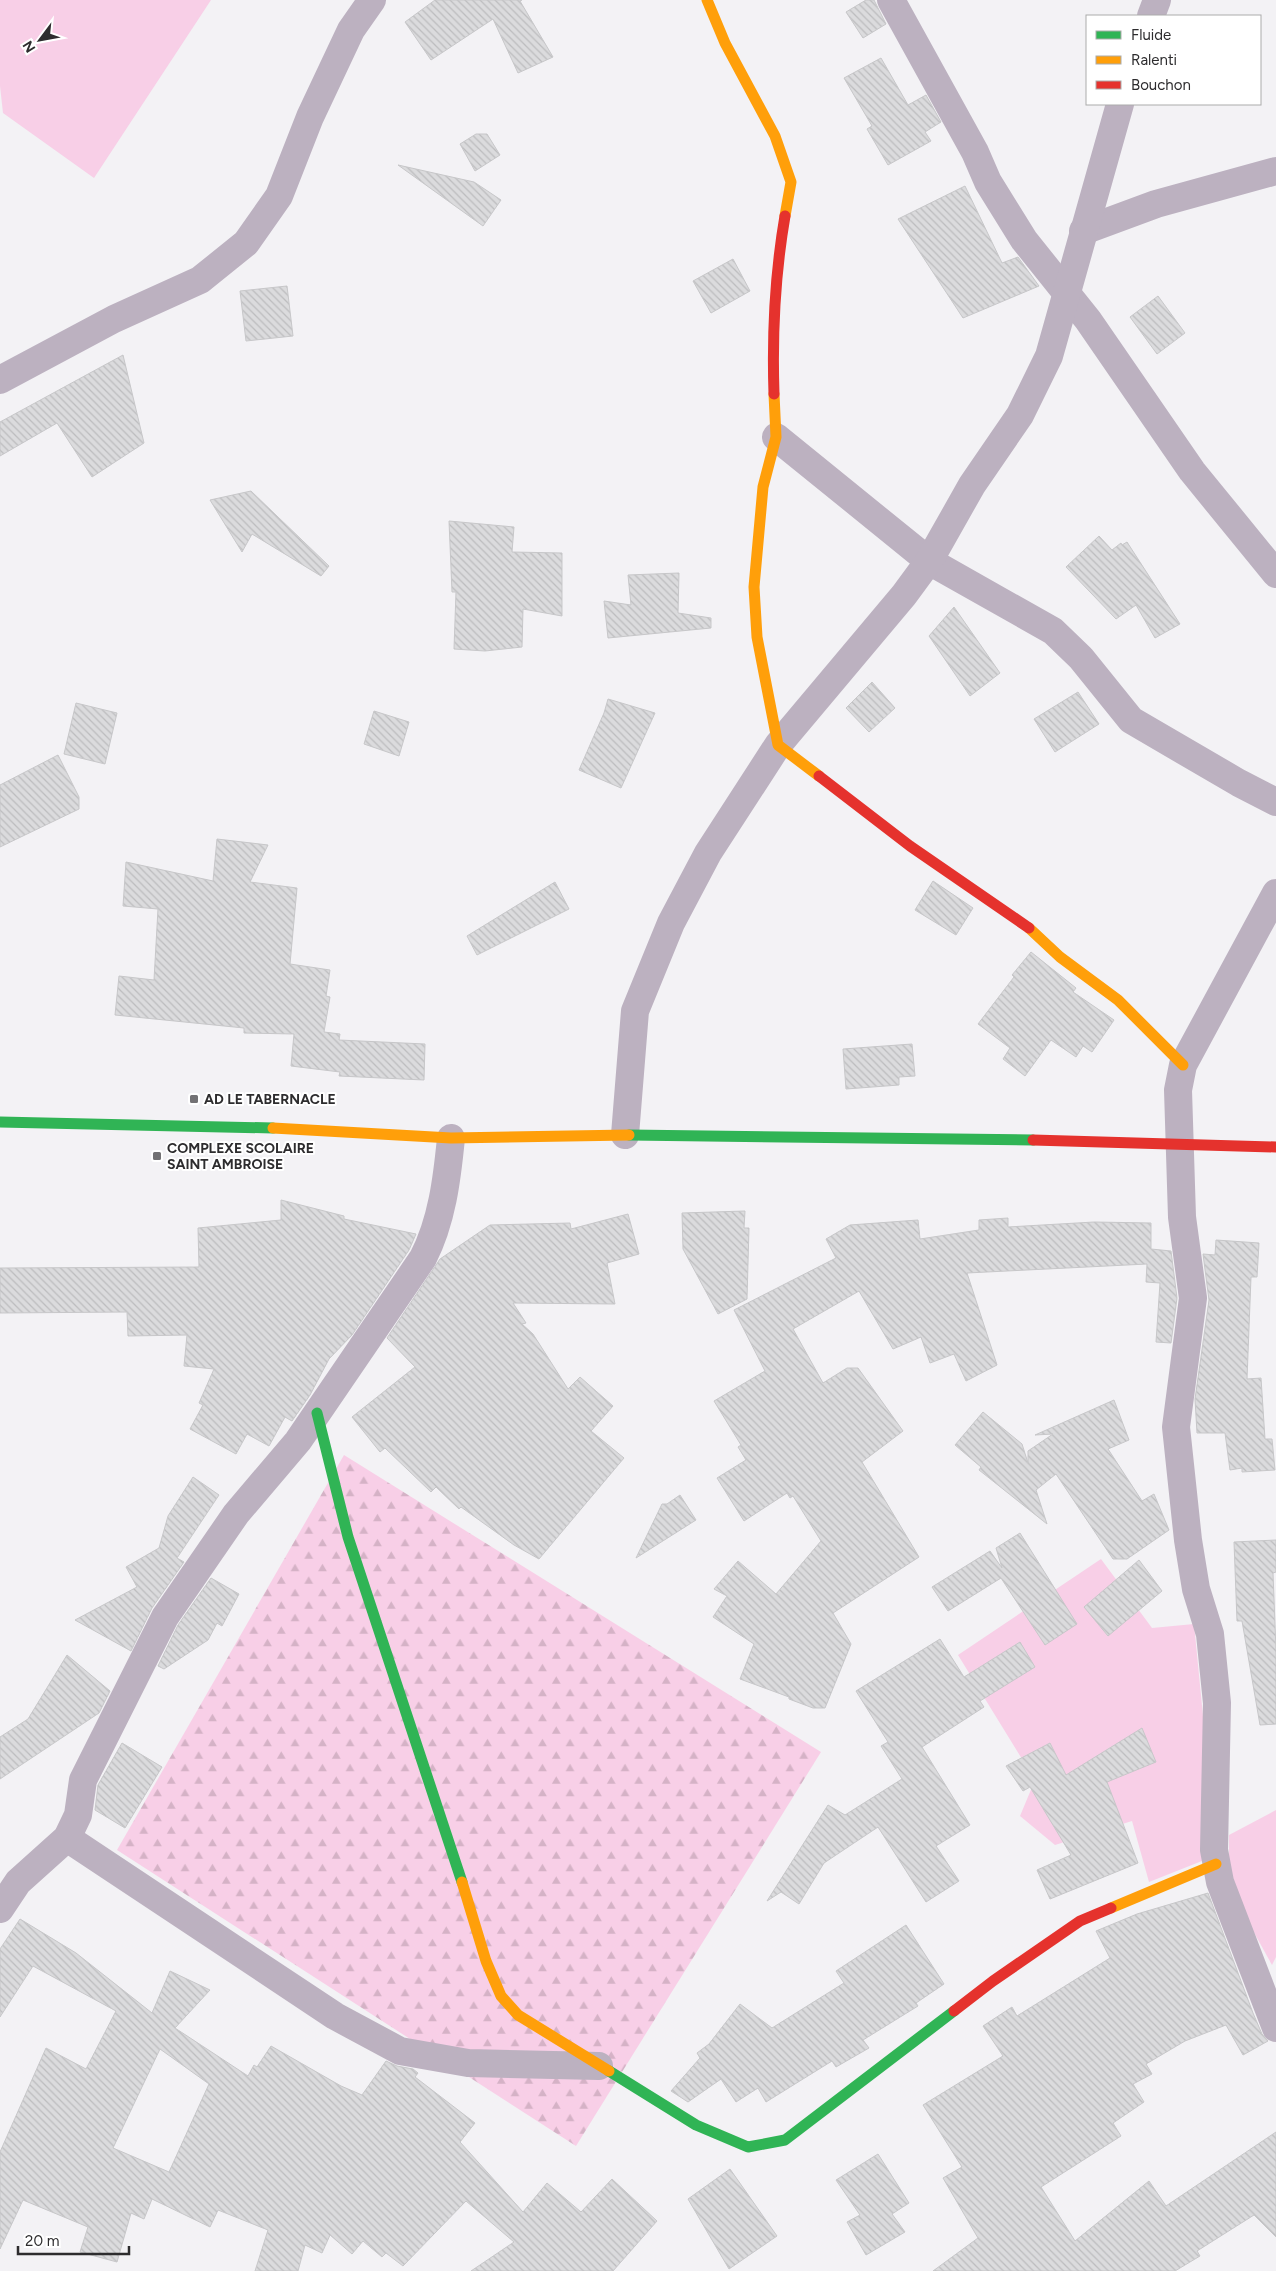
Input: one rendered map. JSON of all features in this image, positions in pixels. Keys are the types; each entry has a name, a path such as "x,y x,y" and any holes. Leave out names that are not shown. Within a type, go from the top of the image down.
{"street":[{"path":"0,380 114,319 200,280 246,243 280,196 310,117 351,30 372,0"},
{"path":"707,0 725,44 775,136 791,182 780,244 772,343 776,437 764,487 754,587 757,637 778,745 910,846 1024,924 1060,957 1118,1000 1183,1065"},
{"path":"891,0 975,152 988,182 1024,240 1088,320 1192,471 1276,574"},
{"path":"1151,15 1157,0"},
{"path":"625,1135 635,1011 671,923 708,853 778,745 904,595 930,561 972,484 1020,415 1049,356 1120,105"},
{"path":"1083,231 1156,204 1276,171"},
{"path":"776,437 930,561 1053,631 1081,658 1130,720 1239,784 1276,802"},
{"path":"1276,893 1183,1065 1178,1090 1182,1217 1193,1298 1176,1427 1188,1540 1196,1589 1210,1634 1217,1703 1214,1806 1216,1864 1220,1882 1276,2028"},
{"path":"0,1122 300,1129 451,1138 625,1135 978,1139 1276,1147"},
{"path":"0,1909 18,1882 67,1838 78,1815 83,1780 165,1617 236,1514 298,1441 410,1279 435,1236 448,1171 451,1138"},
{"path":"317,1413 348,1537 441,1815 486,1961 501,1996 518,2015 696,2125 748,2147 785,2140 993,1982 1080,1921 1216,1864"},
{"path":"67,1838 336,2016 400,2051 468,2063 599,2066"}],"green space":[{"path":"0,0 211,0 94,178 3,113 0,86"},
{"path":"344,1455 821,1752 576,2146 117,1850"},
{"path":"1101,1559 1152,1628 1194,1624 1203,1716 1207,1859 1149,1882 1132,1821 1055,1845 1020,1816 1035,1780 958,1655"},
{"path":"1276,1810 1276,1957 1272,1965 1246,1918 1229,1866 1229,1835"}],"building":[{"path":"435,0 522,0 520,1 553,57 518,73 493,19 431,60 405,22"},
{"path":"866,0 874,0 886,24 863,38 846,12"},
{"path":"881,58 908,105 926,95 941,122 925,132 931,141 888,165 867,129 872,126 844,78"},
{"path":"476,134 487,134 500,155 475,171 460,144"},
{"path":"398,165 474,182 501,200 483,226"},
{"path":"965,186 1002,263 1018,257 1039,286 963,318 898,219"},
{"path":"733,259 750,291 711,313 693,281"},
{"path":"287,286 293,336 246,341 240,291"},
{"path":"1158,296 1185,333 1157,354 1130,317"},
{"path":"123,355 144,443 92,477 57,423 0,456 0,422"},
{"path":"251,491 329,566 321,576 252,534 242,552 210,500"},
{"path":"449,521 514,527 512,552 562,553 562,616 523,609 522,647 485,651 454,649 456,592 452,592"},
{"path":"1099,536 1112,550 1121,543 1122,545 1127,542 1180,624 1155,638 1136,605 1116,619 1066,567"},
{"path":"679,573 678,613 711,618 711,628 608,638 604,601 631,605 628,575"},
{"path":"954,607 1000,673 970,696 929,636"},
{"path":"872,682 895,708 869,732 846,708"},
{"path":"1078,692 1099,724 1055,752 1034,719"},
{"path":"608,699 655,713 621,788 579,770 604,713"},
{"path":"76,703 117,713 105,764 64,754"},
{"path":"374,711 409,722 399,756 364,744"},
{"path":"58,755 79,797 79,809 0,847 0,785"},
{"path":"217,839 268,845 250,882 297,888 290,964 330,970 326,996 330,997 324,1032 340,1034 339,1040 425,1044 424,1080 339,1076 340,1072 291,1066 294,1034 244,1033 244,1028 115,1015 119,976 154,980 158,909 123,906 126,862 213,881"},
{"path":"933,881 973,908 956,935 915,910"},
{"path":"555,882 569,909 477,955 467,936"},
{"path":"1031,952 1076,988 1073,992 1114,1020 1092,1052 1083,1046 1076,1057 1051,1040 1025,1076 1003,1059 1010,1048 978,1024 1014,977 1012,975"},
{"path":"912,1044 915,1076 899,1077 899,1085 846,1089 843,1049"},
{"path":"281,1200 344,1216 344,1219 416,1234 409,1250 352,1335 329,1359 310,1395 292,1421 285,1417 269,1446 247,1434 236,1454 190,1429 203,1405 199,1403 214,1369 184,1366 187,1335 128,1336 127,1312 0,1313 0,1268 199,1267 198,1228 281,1220"},
{"path":"745,1211 744,1228 749,1228 747,1299 718,1314 683,1249 682,1213"},
{"path":"628,1214 639,1254 607,1263 615,1304 513,1303 526,1323 522,1324 533,1334 568,1389 580,1377 613,1406 591,1431 624,1458 539,1559 514,1545 461,1507 459,1509 436,1487 431,1492 385,1448 380,1452 352,1417 415,1367 387,1338 440,1259 490,1225 570,1223 571,1229"},
{"path":"1008,1218 1008,1227 1094,1222 1151,1223 1151,1249 1171,1251 1177,1298 1171,1343 1156,1342 1160,1283 1146,1282 1147,1264 967,1273 997,1365 966,1381 954,1354 930,1363 921,1337 893,1349 859,1291 793,1329 823,1383 847,1368 858,1368 903,1431 862,1462 919,1557 833,1613 851,1644 825,1708 813,1708 740,1679 754,1644 713,1617 727,1596 714,1589 738,1561 776,1594 821,1541 793,1496 790,1498 787,1493 744,1521 717,1478 746,1460 738,1447 741,1445 714,1401 765,1371 734,1310 836,1258 826,1239 850,1225 918,1220 920,1239 979,1230 979,1220"},
{"path":"1216,1240 1259,1243 1257,1277 1251,1277 1247,1379 1261,1378 1265,1439 1272,1439 1275,1470 1242,1472 1242,1468 1230,1470 1225,1433 1197,1433 1195,1399 1209,1300 1203,1254 1215,1255"},
{"path":"1114,1400 1129,1440 1108,1449 1142,1501 1154,1494 1169,1530 1127,1559 1113,1559 1056,1474 1036,1490 1047,1524 979,1470 981,1467 955,1445 983,1412 1022,1444 1028,1463 1028,1451 1053,1434 1035,1435"},
{"path":"193,1477 219,1495 177,1558 184,1562 152,1608 131,1651 75,1620 137,1587 126,1567 159,1548 168,1516"},
{"path":"680,1495 696,1520 636,1558 662,1504 667,1504"},
{"path":"1020,1533 1077,1624 1045,1645 1001,1578 948,1611 932,1587 990,1551 1002,1568 996,1548"},
{"path":"1276,1540 1276,1572 1273,1573 1276,1724 1260,1725 1242,1621 1237,1621 1234,1542"},
{"path":"1139,1560 1162,1591 1108,1636 1084,1607"},
{"path":"211,1578 239,1594 222,1626 217,1623 208,1640 164,1669 158,1666 178,1625"},
{"path":"940,1639 964,1677 1020,1642 1035,1667 980,1701 984,1707 922,1747 970,1825 936,1846 959,1881 926,1902 878,1827 824,1863 799,1904 781,1892 767,1901 828,1805 845,1815 902,1779 881,1746 888,1742 856,1691"},
{"path":"67,1655 110,1691 99,1713 0,1779 0,1737 28,1719"},
{"path":"1142,1728 1156,1762 1107,1782 1138,1863 1050,1899 1037,1870 1071,1855 1030,1787 1023,1791 1006,1766 1050,1743 1066,1775"},
{"path":"122,1743 162,1767 125,1828 95,1810 98,1785"},
{"path":"1208,1893 1253,2013 1262,2034 1268,2041 1243,2055 1226,2025 1185,2041 1146,2064 1152,2074 1133,2084 1144,2102 1113,2123 1121,2136 1041,2187 1075,2241 1149,2181 1166,2206 1276,2132 1276,2237 1254,2215 1197,2251 1200,2256 1175,2271 933,2271 978,2238 943,2178 962,2167 923,2105 1003,2056 983,2026 1012,2007 1017,2016 1110,1958 1096,1931 1137,1914"},
{"path":"20,1919 76,1953 152,2013 170,1971 210,1990 175,2028 248,2076 254,2065 257,2067 271,2046 341,2086 362,2095 386,2061 397,2066 413,2069 418,2073 415,2077 475,2123 460,2142 523,2212 547,2183 581,2212 612,2179 657,2221 613,2271 471,2271 514,2242 466,2201 403,2266 386,2253 382,2257 363,2241 352,2254 330,2235 322,2253 305,2245 298,2271 255,2271 268,2230 218,2210 210,2227 152,2199 144,2219 131,2213 117,2262 80,2252 88,2227 23,2200 0,2249 0,2152 46,2048 86,2069 116,2011 33,1966 0,2017 0,1949","holes":["160,2049 209,2084 169,2172 113,2148"]},
{"path":"906,1925 944,1984 916,2003 918,2006 863,2040 869,2048 836,2067 832,2061 766,2102 758,2088 736,2102 721,2079 688,2102 671,2091 700,2058 697,2053 709,2044 740,2004 772,2028 844,1983 836,1971"},
{"path":"878,2154 909,2203 892,2214 905,2232 866,2255 847,2222 860,2215 836,2180"},
{"path":"730,2169 777,2236 729,2269 688,2199"}],"traffic: fast":[{"path":"0,1122 273,1128"},
{"path":"629,1135 1033,1140"},
{"path":"317,1413 348,1537 462,1882"},
{"path":"609,2071 696,2125 748,2147 785,2140 954,2011"}],"traffic: slow":[{"path":"707,0 725,43 775,136 791,182 785,216"},
{"path":"774,394 776,437 763,487 754,587 757,637 778,745 819,776"},
{"path":"1029,928 1060,957 1118,1000 1183,1065"},
{"path":"273,1128 451,1138 629,1135"},
{"path":"1111,1908 1216,1864"},
{"path":"462,1882 486,1961 501,1996 518,2015 609,2071"}],"traffic: jam":[{"path":"774,394 775,304 785,216"},
{"path":"819,776 910,846 1029,928"},
{"path":"1033,1140 1276,1147"},
{"path":"954,2011 993,1981 1080,1921 1111,1908"}],"place":[{"name":"AD LE TABERNACLE","path":"194,1099"},
{"name":"COMPLEXE SCOLAIRE SAINT AMBROISE","path":"157,1156"}]}
